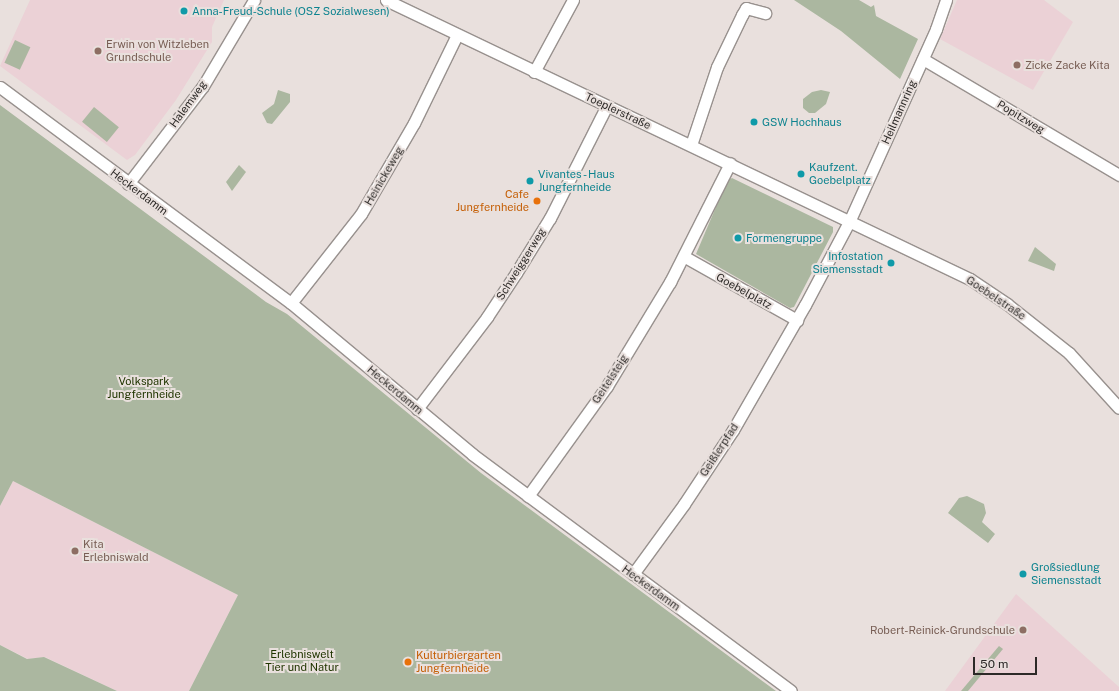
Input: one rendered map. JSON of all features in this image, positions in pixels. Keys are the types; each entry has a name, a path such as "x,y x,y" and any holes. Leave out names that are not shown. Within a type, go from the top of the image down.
{"street":[{"name":"Halemweg","path":"128,184 202,86 254,0"},
{"name":"Toeplerstraße","path":"386,0 606,107 730,163 849,222"},
{"path":"534,72 573,0"},
{"name":"Heilmannring","path":"849,222 923,59 946,0"},
{"path":"691,145 717,67 742,15 746,8 765,13"},
{"name":"Heinickeweg","path":"291,304 361,214 414,123 457,35"},
{"name":"Popitzweg","path":"923,59 1119,175"},
{"name":"Heckerdamm","path":"0,87 128,184 291,304 418,409 528,496 791,691"},
{"name":"Schweiggerweg","path":"418,409 487,317 516,273 550,218 606,107"},
{"path":"685,257 730,163"},
{"path":"797,320 849,222"},
{"name":"Goebelstraße","path":"849,222 930,258 970,279 1007,304 1069,353 1119,408"},
{"name":"Goebelplatz","path":"685,257 797,320"},
{"name":"Geitelsteig","path":"528,496 607,386 685,257"},
{"name":"Geißlerpfad","path":"633,574 684,504 733,430 797,320"}],"shaded area":[{"path":"30,0 224,0 212,27 212,42 176,100 135,155 127,160 0,66"},
{"name":"Zicke Zacke Kita","path":"957,0 1044,0 1073,22 1033,90 940,39"},
{"name":"Kita Erlebniswald","path":"13,481 238,595 189,691 117,691 45,657 28,659 0,645 0,506"},
{"name":"Robert-Reinick-Grundschule","path":"1016,594 1119,687 1119,691 945,691"}],"green space":[{"path":"794,0 859,0 871,7 874,5 876,16 918,39 900,79 841,31"},
{"path":"15,40 30,47 20,70 4,63"},
{"path":"278,90 290,94 290,102 272,124 267,123 262,113 274,104"},
{"path":"821,90 830,92 826,104 815,113 809,113 803,108 803,99 812,92"},
{"name":"Volkspark Jungfernheide","path":"0,105 266,302 287,314 481,473 776,691 189,691 238,595 13,481 0,506"},
{"path":"94,107 119,127 107,142 82,122"},
{"path":"239,165 246,172 232,191 226,182"},
{"path":"732,178 833,227 833,232 794,307 790,308 696,254 727,181"},
{"path":"1035,247 1056,264 1054,271 1028,261"},
{"path":"967,496 984,504 986,513 982,522 995,534 988,543 948,513 959,498"},
{"path":"0,645 27,659 44,657 117,691 0,691"},
{"path":"999,646 1003,649 968,691 961,691"}],"place":[{"name":"Anna-Freud-Schule (OSZ Sozialwesen)","path":"184,11"},
{"name":"Erwin von Witzleben Grundschule","path":"98,51"},
{"name":"Zicke Zacke Kita","path":"1017,65"},
{"name":"GSW Hochhaus","path":"754,122"},
{"name":"Kaufzent. Goebelplatz","path":"801,174"},
{"name":"Vivantes - Haus Jungfernheide","path":"530,181"},
{"name":"Cafe Jungfernheide","path":"537,201"},
{"name":"Formengruppe","path":"738,238"},
{"name":"Infostation Siemensstadt","path":"891,263"},
{"name":"Kita Erlebniswald","path":"75,551"},
{"name":"Großsiedlung Siemensstadt","path":"1023,574"},
{"name":"Robert-Reinick-Grundschule","path":"1023,630"},
{"name":"Kulturbiergarten Jungfernheide","path":"408,662"}],"park label":[{"name":"Erlebniswelt Tier und Natur","path":"302,661"}]}
